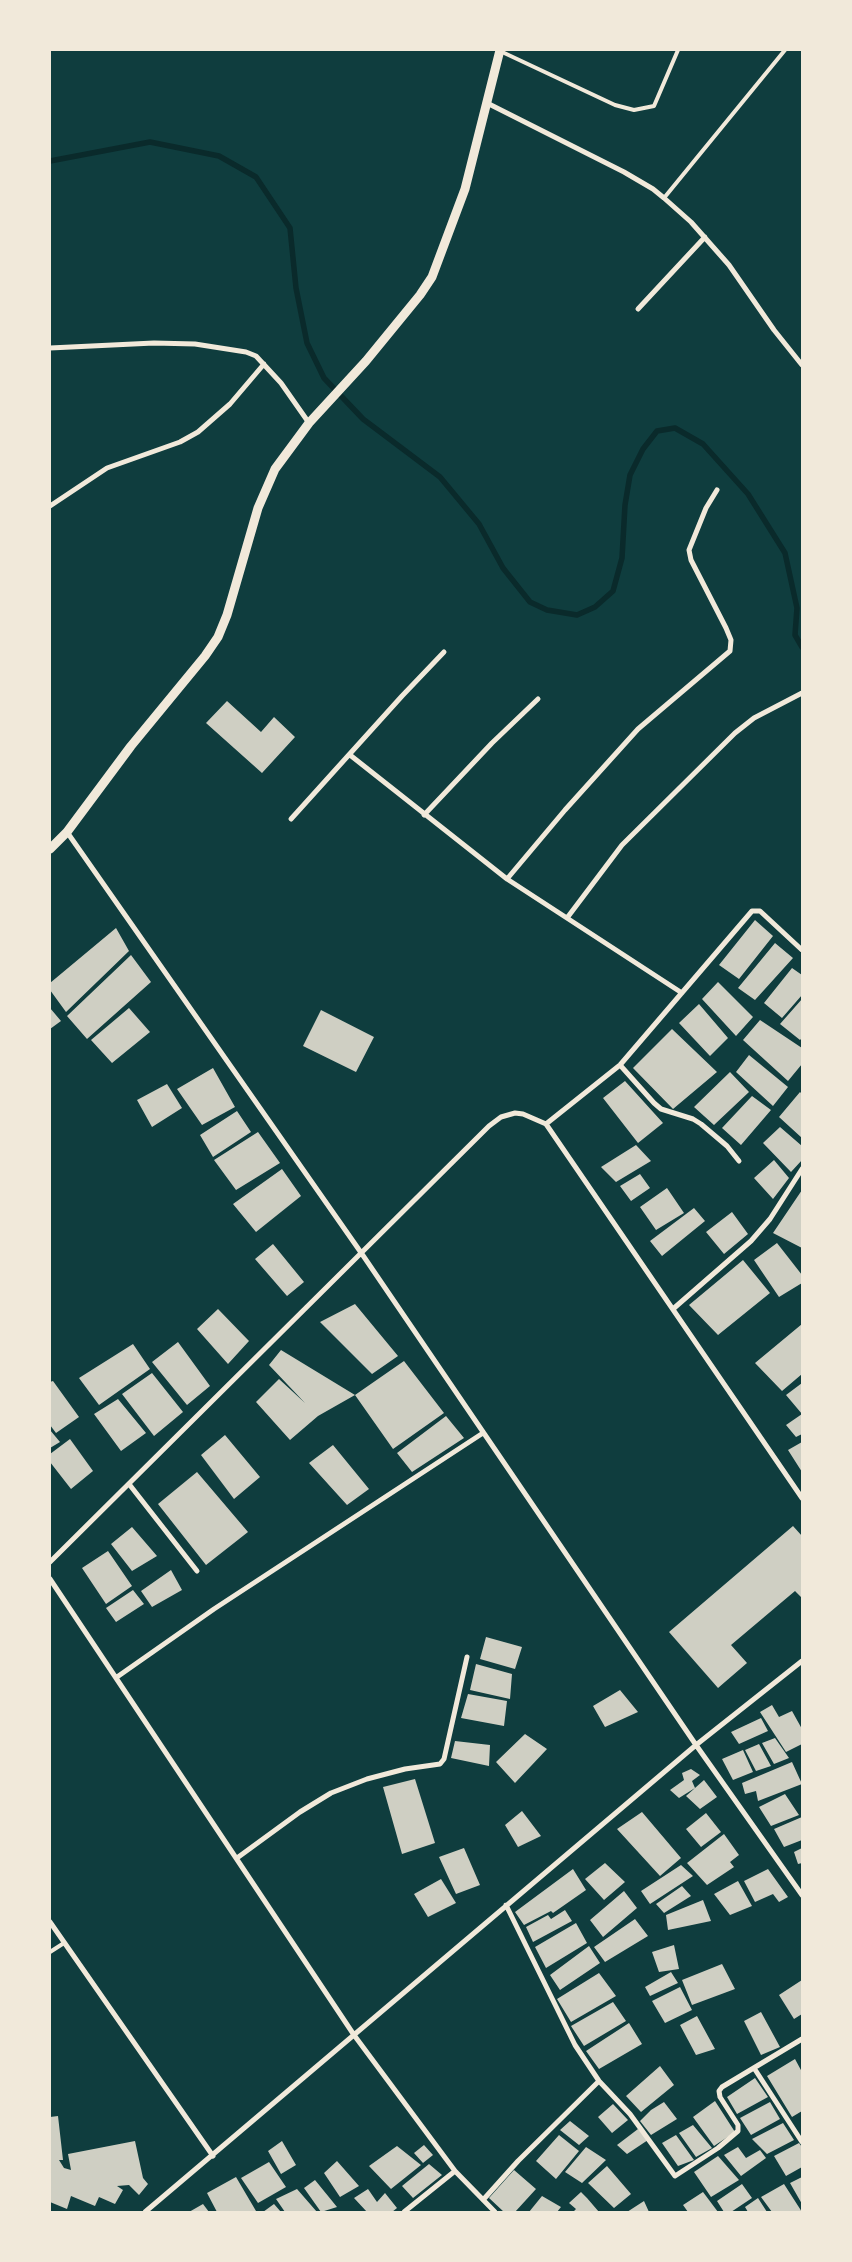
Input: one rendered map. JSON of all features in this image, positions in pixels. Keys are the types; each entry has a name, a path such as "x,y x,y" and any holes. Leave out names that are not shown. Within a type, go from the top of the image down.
{"street":[{"path":"50,849 67,832 131,746 205,656 218,636 227,615 266,485 286,453 309,423 366,361 420,296 432,277 465,188 500,50"},
{"path":"487,103 652,188 705,237 729,265 774,330 802,365"},
{"path":"638,309 705,237"},
{"path":"50,348 154,343 194,344 246,352 256,356 281,383 309,423"},
{"path":"50,506 107,468 180,442 198,432 230,404 264,364"},
{"path":"507,880 565,810 638,729 730,650 731,640 691,560 689,550 706,508 717,490"},
{"path":"291,819 444,652"},
{"path":"567,918 622,845 734,733 754,718 802,693"},
{"path":"424,815 492,743 538,699"},
{"path":"350,755 507,880 682,993"},
{"path":"67,832 362,1254 696,1745 802,1894"},
{"path":"546,1124 620,1065 752,911 760,911 802,950"},
{"path":"620,1065 661,1109 693,1119 701,1124 727,1146 739,1161"},
{"path":"50,1562 489,1126 501,1117 523,1114 546,1124 802,1498"},
{"path":"673,1309 751,1241 770,1219 800,1176 802,1169"},
{"path":"117,1677 214,1609 483,1433"},
{"path":"128,1484 197,1571"},
{"path":"50,1578 354,2035 455,2171 495,2212"},
{"path":"237,1858 300,1812 331,1793 367,1779 395,1771 440,1764 444,1759 467,1657"},
{"path":"145,2212 696,1745 802,1661"},
{"path":"506,1906 575,2045 599,2081 630,2114 675,2176 736,2134 738,2125 720,2096 720,2091 728,2084 802,2039"},
{"path":"50,1922 213,2156"},
{"path":"754,2068 802,2142"},
{"path":"483,2200 518,2161 599,2081"},
{"path":"404,2212 455,2171"}],"lane":[{"path":"500,50 615,105 634,110 654,106 678,50"},
{"path":"664,198 785,50"},
{"path":"50,1952 64,1943"}],"building":[{"path":"227,701 261,732 274,717 295,737 262,773 206,723"},
{"path":"755,920 773,936 739,979 719,965"},
{"path":"116,928 129,951 66,1012 50,990 50,983"},
{"path":"775,943 793,958 755,1000 738,988"},
{"path":"131,955 151,982 87,1039 67,1016"},
{"path":"792,968 802,975 802,995 782,1018 764,1003"},
{"path":"718,982 753,1017 736,1036 702,999"},
{"path":"802,999 802,1038 800,1040 780,1024"},
{"path":"699,1004 728,1038 710,1056 679,1023"},
{"path":"50,1008 61,1021 50,1029"},
{"path":"129,1008 150,1032 112,1063 91,1040"},
{"path":"321,1010 374,1037 356,1072 303,1046"},
{"path":"760,1020 802,1048 802,1064 788,1081 743,1040"},
{"path":"672,1029 717,1072 673,1109 633,1068"},
{"path":"749,1055 788,1087 773,1106 736,1072"},
{"path":"213,1068 235,1107 202,1125 177,1089"},
{"path":"730,1072 749,1092 714,1125 694,1107"},
{"path":"625,1081 663,1123 638,1143 603,1098"},
{"path":"167,1084 182,1108 152,1127 137,1100"},
{"path":"800,1092 802,1094 802,1138 779,1117"},
{"path":"752,1096 771,1110 741,1145 722,1128"},
{"path":"237,1111 251,1132 213,1157 200,1135"},
{"path":"780,1127 802,1146 802,1160 791,1172 763,1143"},
{"path":"258,1132 280,1163 236,1190 214,1160"},
{"path":"636,1145 651,1161 616,1182 601,1167"},
{"path":"774,1160 789,1178 773,1199 754,1178"},
{"path":"282,1169 301,1196 256,1232 233,1204"},
{"path":"640,1174 650,1188 631,1201 620,1186"},
{"path":"667,1188 684,1213 656,1230 640,1207"},
{"path":"802,1190 802,1248 773,1233"},
{"path":"694,1208 705,1221 662,1256 650,1241"},
{"path":"732,1212 748,1234 724,1254 706,1232"},
{"path":"777,1243 802,1275 802,1283 779,1297 754,1260"},
{"path":"273,1244 304,1282 287,1296 255,1259"},
{"path":"743,1260 770,1293 718,1335 689,1305"},
{"path":"355,1304 398,1356 372,1374 320,1322"},
{"path":"218,1309 249,1341 228,1364 197,1329"},
{"path":"802,1324 802,1374 782,1391 755,1363"},
{"path":"178,1342 210,1386 187,1405 152,1362"},
{"path":"133,1344 150,1369 99,1405 79,1378"},
{"path":"281,1350 355,1395 318,1416 290,1440 256,1402 279,1379 305,1403 269,1365"},
{"path":"404,1361 444,1413 393,1449 355,1395"},
{"path":"152,1373 183,1412 154,1436 122,1394"},
{"path":"53,1381 79,1417 56,1433 50,1425 50,1382"},
{"path":"802,1383 802,1414 786,1395"},
{"path":"118,1399 146,1433 121,1451 94,1414"},
{"path":"802,1414 802,1434 796,1437 786,1425"},
{"path":"446,1416 464,1438 412,1472 397,1453"},
{"path":"50,1430 60,1442 50,1448"},
{"path":"225,1435 260,1477 234,1499 201,1455"},
{"path":"70,1439 93,1471 71,1489 50,1462 50,1454"},
{"path":"802,1442 802,1472 788,1450"},
{"path":"333,1445 369,1489 347,1505 309,1463"},
{"path":"197,1472 248,1532 206,1565 158,1504"},
{"path":"793,1526 802,1536 802,1598 795,1591 731,1645 747,1663 718,1688 669,1632"},
{"path":"132,1527 157,1556 132,1571 111,1544"},
{"path":"108,1551 132,1586 106,1604 82,1568"},
{"path":"171,1570 182,1590 152,1607 141,1591"},
{"path":"133,1590 144,1604 116,1622 106,1608"},
{"path":"486,1637 522,1647 515,1669 480,1659"},
{"path":"476,1664 512,1674 510,1699 470,1690"},
{"path":"620,1690 638,1712 605,1727 593,1706"},
{"path":"468,1694 507,1701 504,1726 461,1718"},
{"path":"772,1705 779,1717 792,1711 802,1729 802,1744 786,1752 760,1712"},
{"path":"761,1718 768,1731 739,1744 731,1732"},
{"path":"525,1734 547,1749 515,1783 496,1762"},
{"path":"775,1738 789,1758 774,1764 762,1743"},
{"path":"455,1741 490,1745 489,1766 451,1758"},
{"path":"759,1744 771,1766 756,1771 745,1750"},
{"path":"743,1750 753,1772 733,1780 722,1759"},
{"path":"792,1762 802,1784 758,1801 756,1791 745,1794 742,1783"},
{"path":"691,1769 700,1775 692,1781 695,1788 679,1798 670,1790 684,1780 682,1773"},
{"path":"415,1779 435,1843 402,1854 383,1787"},
{"path":"704,1780 717,1797 700,1809 686,1796"},
{"path":"785,1794 799,1815 771,1826 759,1807"},
{"path":"522,1811 541,1836 518,1847 505,1825"},
{"path":"642,1812 681,1858 660,1876 617,1829"},
{"path":"706,1813 721,1832 701,1847 686,1829"},
{"path":"802,1817 802,1840 784,1847 774,1829"},
{"path":"724,1834 739,1855 730,1862 734,1867 707,1885 687,1863"},
{"path":"464,1848 480,1885 456,1894 439,1857"},
{"path":"802,1848 802,1863 798,1864 794,1852"},
{"path":"605,1863 625,1882 604,1900 585,1879"},
{"path":"681,1865 693,1876 650,1904 641,1891"},
{"path":"573,1869 586,1890 553,1913 551,1911 524,1925 515,1912"},
{"path":"768,1869 788,1897 779,1902 773,1894 755,1902 744,1881"},
{"path":"441,1879 456,1903 428,1917 414,1894"},
{"path":"738,1881 752,1906 730,1915 714,1894"},
{"path":"682,1886 691,1896 664,1913 656,1904"},
{"path":"624,1891 637,1908 603,1937 590,1920"},
{"path":"703,1900 711,1921 668,1930 666,1915"},
{"path":"565,1910 572,1921 533,1942 526,1927 548,1915 551,1919"},
{"path":"635,1919 648,1936 605,1962 594,1947"},
{"path":"576,1923 587,1943 546,1968 535,1947"},
{"path":"674,1945 679,1969 659,1972 652,1952"},
{"path":"589,1946 600,1963 560,1990 550,1975"},
{"path":"722,1964 735,1989 692,2005 682,1980"},
{"path":"671,1972 678,1983 650,1996 645,1987"},
{"path":"599,1973 616,1996 571,2022 557,1999"},
{"path":"802,1980 802,2014 794,2019 779,1995"},
{"path":"680,1987 692,2010 665,2023 652,2001"},
{"path":"613,2002 626,2021 584,2046 571,2026"},
{"path":"761,2012 780,2047 761,2055 744,2021"},
{"path":"697,2016 715,2049 696,2055 680,2025"},
{"path":"629,2023 642,2044 599,2069 586,2051"},
{"path":"795,2059 802,2072 802,2111 792,2117 767,2076"},
{"path":"660,2066 674,2085 641,2112 626,2096"},
{"path":"755,2078 768,2097 737,2114 727,2097"},
{"path":"715,2101 735,2132 714,2146 693,2117"},
{"path":"664,2102 677,2119 651,2135 640,2121 651,2110"},
{"path":"770,2102 780,2119 751,2135 740,2118"},
{"path":"613,2104 628,2120 612,2133 598,2117"},
{"path":"58,2116 63,2160 59,2160 64,2168 71,2170 68,2154 135,2141 143,2178 148,2184 139,2195 129,2185 117,2186 123,2190 115,2204 99,2197 95,2206 71,2196 67,2209 50,2202 50,2117"},
{"path":"570,2121 589,2136 579,2145 560,2130"},
{"path":"783,2123 794,2140 767,2154 752,2139"},
{"path":"693,2125 712,2148 696,2157 679,2133"},
{"path":"638,2129 648,2140 627,2154 617,2145"},
{"path":"559,2135 579,2151 556,2179 536,2161"},
{"path":"676,2135 694,2160 678,2166 662,2143"},
{"path":"282,2141 296,2165 281,2174 268,2151"},
{"path":"799,2143 802,2147 802,2167 786,2176 774,2156"},
{"path":"424,2145 433,2155 423,2163 414,2153"},
{"path":"397,2146 421,2165 391,2189 369,2166"},
{"path":"586,2147 606,2160 582,2183 565,2172"},
{"path":"738,2147 746,2158 760,2150 766,2158 741,2176 724,2155"},
{"path":"718,2156 739,2180 711,2197 694,2172"},
{"path":"337,2161 359,2186 340,2197 324,2173"},
{"path":"269,2162 286,2187 258,2203 241,2178"},
{"path":"429,2164 442,2175 413,2198 402,2186"},
{"path":"607,2166 631,2194 614,2208 588,2183"},
{"path":"514,2170 536,2189 515,2212 504,2212 489,2198"},
{"path":"236,2177 256,2211 217,2212 207,2193"},
{"path":"802,2177 802,2204 790,2183"},
{"path":"315,2180 337,2207 321,2212 304,2188"},
{"path":"742,2184 752,2198 731,2212 724,2212 717,2201"},
{"path":"784,2184 802,2212 772,2212 761,2197"},
{"path":"297,2189 317,2212 285,2212 276,2199"},
{"path":"368,2189 377,2202 385,2193 397,2208 392,2212 367,2212 354,2198"},
{"path":"581,2192 599,2212 573,2212 576,2209 569,2203"},
{"path":"703,2192 718,2212 688,2212 683,2205"},
{"path":"542,2196 561,2207 557,2212 529,2212"},
{"path":"758,2198 767,2212 748,2212 745,2207"},
{"path":"644,2201 649,2212 627,2212"},
{"path":"203,2204 209,2212 189,2212"},
{"path":"274,2204 281,2212 263,2212"}],"waterway":[{"path":"50,161 150,142 219,156 256,177 290,228 296,288 307,343 324,378 363,419 440,477 479,524 503,568 530,602 547,610 577,615 595,607 613,591 622,558 625,505 630,475 643,449 657,431 675,428 703,444 748,494 785,553 797,608 795,635 802,647"}]}
